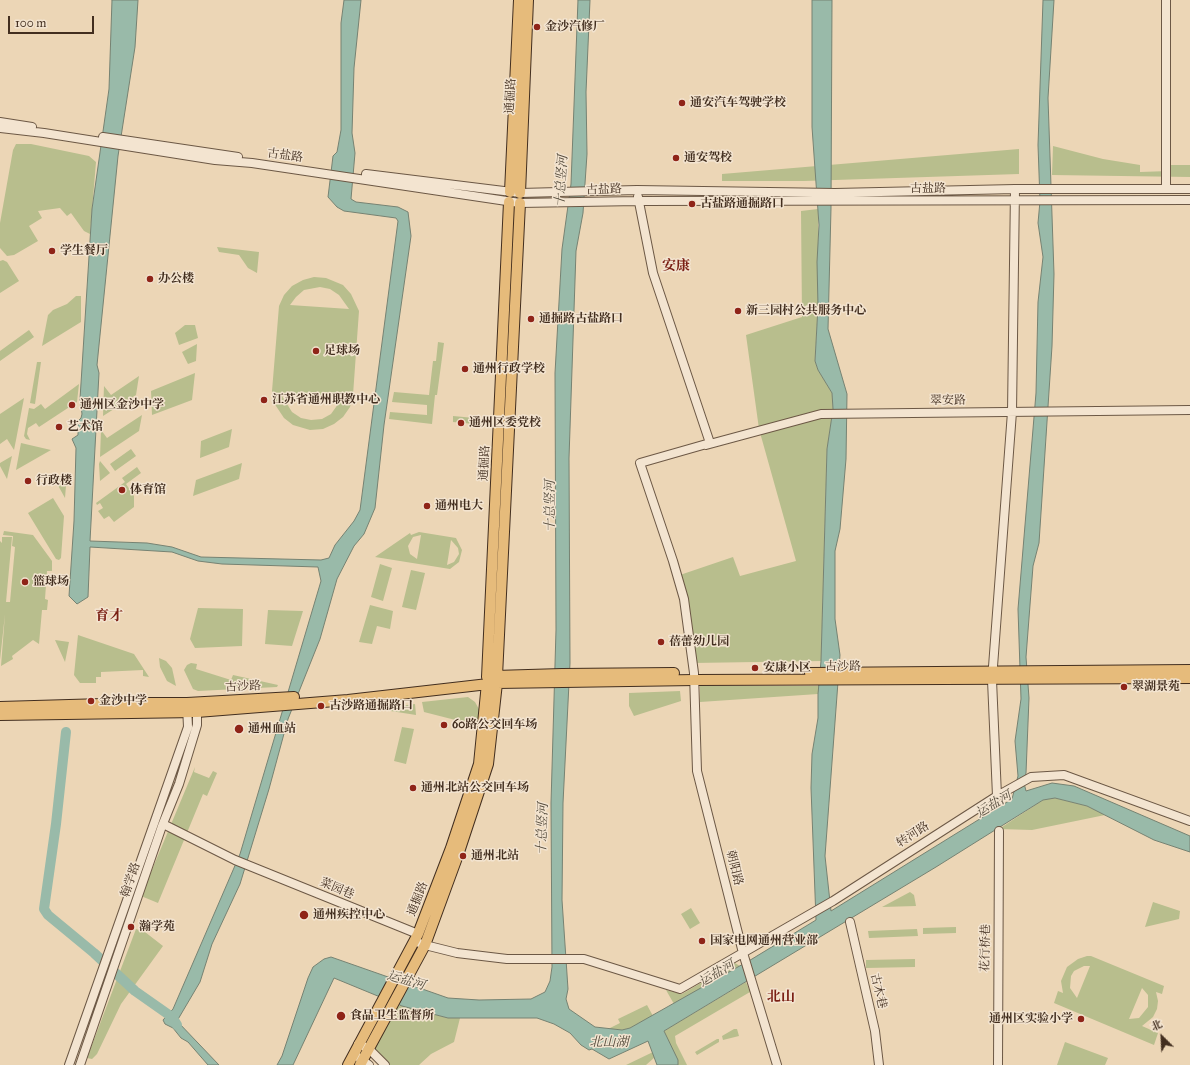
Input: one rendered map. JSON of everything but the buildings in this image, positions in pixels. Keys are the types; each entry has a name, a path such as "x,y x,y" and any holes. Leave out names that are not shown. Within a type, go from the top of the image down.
{"main road":[{"name":"通掘路","path":"515,197 519,0"},
{"name":"通掘路","path":"400,979 425,945 458,855 488,764 515,197 528,0"},
{"name":"古沙路","path":"1036,675 1190,670"},
{"name":"古沙路","path":"0,707 138,702 192,708 348,700 492,680 992,675 1190,678"},
{"name":"通掘路","path":"400,979 459,826 478,764 492,680"},
{"path":"0,715 192,708"},
{"path":"361,1061 358,1044 381,1001 400,979"},
{"path":"348,1065 361,1061 392,1006 400,979"}],"street":[{"path":"1166,0 1166,189"},
{"name":"古盐路","path":"0,122 128,144 559,203 638,201 1058,199 1190,200"},
{"name":"古盐路","path":"0,128 99,139"},
{"name":"古盐路","path":"515,197 562,192 637,190 835,193 1015,189 1190,189"},
{"path":"997,796 992,675 1012,412 1015,189"},
{"path":"637,190 653,273 710,443"},
{"name":"翠安路","path":"640,463 821,414 1190,410"},
{"name":"朝阳路","path":"640,463 673,561 684,599 694,677 697,771 751,982 778,1065"},
{"name":"翰学路","path":"80,1065 179,784 197,725 192,708"},
{"name":"翰学路","path":"69,1065 188,727 192,708"},
{"name":"转河路","path":"744,956 812,913 834,901 1006,790 1031,777 1064,775 1190,821"},
{"name":"菜园巷","path":"164,824 235,860 249,864 341,904 416,938 425,945 457,952 507,959 584,959 680,989 744,956"},
{"name":"花行桥巷","path":"998,1065 1000,831"},
{"name":"古木巷","path":"850,922 875,1031 880,1065"},
{"path":"358,1044 368,1048 385,1065"}],"green space":[{"path":"16,144 31,144 89,156 96,162 90,234 84,231 71,213 67,216 60,208 38,211 42,218 29,226 38,241 14,255 7,256 0,248 0,223 13,150"},
{"path":"1053,146 1103,159 1140,165 1140,172 1169,171 1169,165 1190,165 1190,177 1052,175"},
{"path":"1019,149 1019,174 804,181 722,181 722,174"},
{"path":"818,209 818,306 815,361 818,370 832,393 833,409 827,449 821,661 693,663 677,576 733,557 740,576 796,561 759,429 746,335 802,317 801,211"},
{"path":"217,247 259,252 257,273 248,268 239,255 219,252"},
{"path":"3,260 7,262 19,281 0,293 0,261"},
{"path":"314,277 326,278 343,285 351,294 359,311 353,395 350,407 343,417 334,424 323,429 310,430 293,425 284,418 274,403 272,391 279,306 284,295 292,286 303,280","holes":["320,287 330,289 339,295 349,309 290,305 304,290","282,396 341,400 331,414 322,419 311,420 301,418 292,412"]},
{"path":"76,296 81,296 81,322 42,346 48,315 53,310 67,304"},
{"path":"185,325 195,325 198,338 179,345 175,333"},
{"path":"29,330 34,337 0,361 0,351"},
{"path":"438,342 444,343 437,395 435,395 432,424 389,419 390,412 427,415 427,405 392,402 394,392 429,395 433,361 436,361"},
{"path":"197,344 196,361 188,364 182,352"},
{"path":"37,362 41,362 35,404 30,403"},
{"path":"195,373 192,400 152,415 151,391"},
{"path":"139,376 136,395 103,416 104,386 111,395"},
{"path":"79,384 77,402 39,427 36,423 28,428 27,434 30,440 26,439 24,436 29,408 34,409 41,404 45,409"},
{"path":"24,398 14,450 7,439 0,444 0,414"},
{"path":"142,415 139,431 100,457 101,430 107,438"},
{"path":"453,416 485,419 485,425 453,422"},
{"path":"232,429 229,447 200,458 201,441"},
{"path":"21,443 51,450 16,470"},
{"path":"131,449 136,456 115,471 110,464"},
{"path":"12,456 7,479 0,466 0,463"},
{"path":"100,461 110,473 100,481 99,464"},
{"path":"242,463 239,479 193,496 196,480"},
{"name":"体育馆","path":"137,467 141,473 126,484 134,496 134,507 114,522 109,516 104,519 98,511 103,508 100,503 97,505 96,503 125,482 122,478"},
{"path":"67,473 65,498 55,480"},
{"path":"53,498 64,516 61,558 59,560 56,559 28,513"},
{"path":"4,531 33,535 52,561 52,571 47,571 45,599 48,600 47,610 42,610 39,644 33,640 12,656 13,659 1,666 5,614 0,660 0,541 2,543 2,537 12,537 6,602 10,602 15,547 12,546 13,536 3,535"},
{"path":"419,532 456,538 462,550 459,562 450,569 375,557 410,533 411,535","holes":["421,535 417,559 410,554 408,546 413,537","451,540 458,548 459,554 454,562 447,565"]},
{"path":"380,564 392,568 383,601 371,597"},
{"path":"411,570 425,573 416,610 402,607"},
{"path":"370,605 393,611 390,629 377,626 372,644 359,642"},
{"path":"198,608 243,609 242,646 195,648 190,639"},
{"path":"268,610 303,611 292,646 265,644"},
{"path":"78,635 134,654 149,677 143,676 143,670 101,672 101,677 96,677 96,683 80,683 74,675"},
{"path":"55,640 69,642 65,662"},
{"path":"159,658 166,661 172,668 176,686 167,681 160,667"},
{"path":"191,663 197,664 196,669 231,680 233,675 278,685 277,687 198,691 193,689 184,670 187,665"},
{"path":"700,686 820,686 818,694 700,702"},
{"path":"680,691 681,701 634,716 629,706 629,693"},
{"path":"468,697 475,702 480,711 480,721 471,724 424,712 422,702"},
{"path":"415,704 416,715 378,709"},
{"path":"402,727 414,729 406,764 394,761"},
{"path":"195,767 194,772 209,778 213,771 217,773 207,796 203,794 158,903 141,896"},
{"path":"1055,798 1087,806 1105,815 1032,830 999,829 1043,800"},
{"path":"910,892 914,895 916,906 882,907"},
{"path":"1153,902 1180,911 1179,919 1145,927"},
{"path":"691,908 700,923 690,929 681,914"},
{"path":"956,927 956,933 923,934 923,928"},
{"path":"136,929 145,932 163,946 121,1004 97,1054 92,1059 87,1058"},
{"path":"917,929 918,936 869,938 868,931"},
{"path":"1091,956 1164,986 1162,994 1156,992 1158,1001 1157,1009 1153,1017 1142,1026 1158,1033 1154,1045 1054,1003 1058,991 1063,993 1061,981 1067,967 1078,959","holes":["1084,966 1090,966 1077,998 1070,988 1071,976 1074,971","1142,988 1148,995 1148,1007 1139,1018 1129,1019"]},
{"path":"915,959 915,967 866,968 866,960"},
{"path":"735,963 740,966 674,1004 666,990 682,994"},
{"path":"746,982 750,992 675,1036 676,1043 687,1065 678,1065 664,1031"},
{"path":"647,1005 653,1016 630,1028 622,1030 608,1029 620,1023 618,1019"},
{"path":"392,1006 402,1006 448,1018 460,1018 454,1042 431,1054 419,1065 385,1065 368,1048"},
{"path":"734,1029 737,1029 739,1036 723,1040 722,1036"},
{"path":"719,1039 719,1042 697,1055 695,1052"},
{"path":"1065,1042 1108,1058 1105,1065 1057,1065"},
{"path":"653,1052 655,1057 646,1065 626,1065"}],"water":[{"path":"112,0 138,0 135,47 118,156 97,365 99,373 90,541 147,543 172,547 201,557 321,560 329,558 335,545 354,521 360,510 398,221 396,218 344,211 337,207 328,197 333,156 337,152 341,130 341,23 344,0 361,0 354,68 352,133 355,153 351,199 356,202 398,207 408,212 411,236 384,425 375,508 364,534 354,546 337,579 320,639 288,719 269,789 240,884 212,944 200,982 177,1021 219,1065 208,1065 188,1042 181,1038 173,1028 165,1024 163,1020 173,1009 240,854 321,581 318,567 222,564 198,561 172,552 90,547 88,597 77,604 69,596 74,521 76,448 72,439 78,435 78,421 82,414 80,399 92,209 109,89"},
{"name":"北山湖","path":"578,0 590,0 586,92 587,154 583,213 576,251 569,458 570,663 563,803 562,900 568,989 566,999 569,1009 595,1027 622,1030 630,1028 752,959 816,920 811,788 812,754 818,718 827,449 833,409 832,393 818,370 815,361 818,306 817,262 819,225 812,127 812,0 832,0 831,208 828,329 847,394 846,459 840,529 835,551 835,619 840,655 825,856 831,911 1012,799 1018,776 1015,741 1021,699 1018,609 1036,393 1038,302 1043,257 1038,223 1040,201 1038,145 1043,0 1054,0 1048,98 1054,274 1052,346 1039,543 1033,566 1026,657 1029,698 1026,773 1024,783 1026,791 1052,783 1074,786 1190,836 1190,852 1154,840 1087,806 1055,798 1043,800 936,867 664,1031 678,1060 678,1065 657,1065 648,1041 609,1059 592,1049 589,1050 581,1045 570,1033 554,1024 537,1018 448,1018 402,1006 334,978 293,1065 277,1065 282,1056 308,978 313,967 324,959 331,957 448,998 479,1000 531,999 545,992 550,981 552,967 551,803 556,630 555,373 562,249 571,184"}],"waterway":[{"path":"66,732 56,824 44,909 48,915 94,953 135,991 172,1017 177,1025"}],"place":[{"name":"金沙汽修厂","path":"537,27"},
{"name":"通安汽车驾驶学校","path":"682,103"},
{"name":"通安驾校","path":"676,158"},
{"name":"古盐路通掘路口","path":"692,204"},
{"name":"学生餐厅","path":"52,251"},
{"name":"办公楼","path":"150,279"},
{"name":"新三园村公共服务中心","path":"738,311"},
{"name":"通掘路古盐路口","path":"531,319"},
{"name":"足球场","path":"316,351"},
{"name":"通州行政学校","path":"465,369"},
{"name":"江苏省通州职教中心","path":"264,400"},
{"name":"通州区金沙中学","path":"72,405"},
{"name":"通州区委党校","path":"461,423"},
{"name":"艺术馆","path":"59,427"},
{"name":"行政楼","path":"28,481"},
{"name":"体育馆","path":"122,490"},
{"name":"通州电大","path":"427,506"},
{"name":"篮球场","path":"25,582"},
{"name":"蓓蕾幼儿园","path":"661,642"},
{"name":"安康小区","path":"755,668"},
{"name":"翠湖景苑","path":"1124,687"},
{"name":"金沙中学","path":"91,701"},
{"name":"古沙路通掘路口","path":"321,706"},
{"name":"60路公交回车场","path":"444,725"},
{"name":"通州血站","path":"239,729"},
{"name":"通州北站公交回车场","path":"413,788"},
{"name":"通州北站","path":"463,856"},
{"name":"通州疾控中心","path":"304,915"},
{"name":"瀚学苑","path":"131,927"},
{"name":"国家电网通州营业部","path":"702,941"},
{"name":"食品卫生监督所","path":"341,1016"},
{"name":"通州区实验小学","path":"1081,1019"}],"district":[{"name":"安康","path":"676,267"},
{"name":"育才","path":"109,617"},
{"name":"北山","path":"781,998"}],"water label":[{"name":"十总竖河","path":"562,181"},
{"name":"十总竖河","path":"551,506"},
{"name":"运盐河","path":"994,805"},
{"name":"十总竖河","path":"543,829"},
{"name":"运盐河","path":"717,974"},
{"name":"运盐河","path":"406,981"}]}
